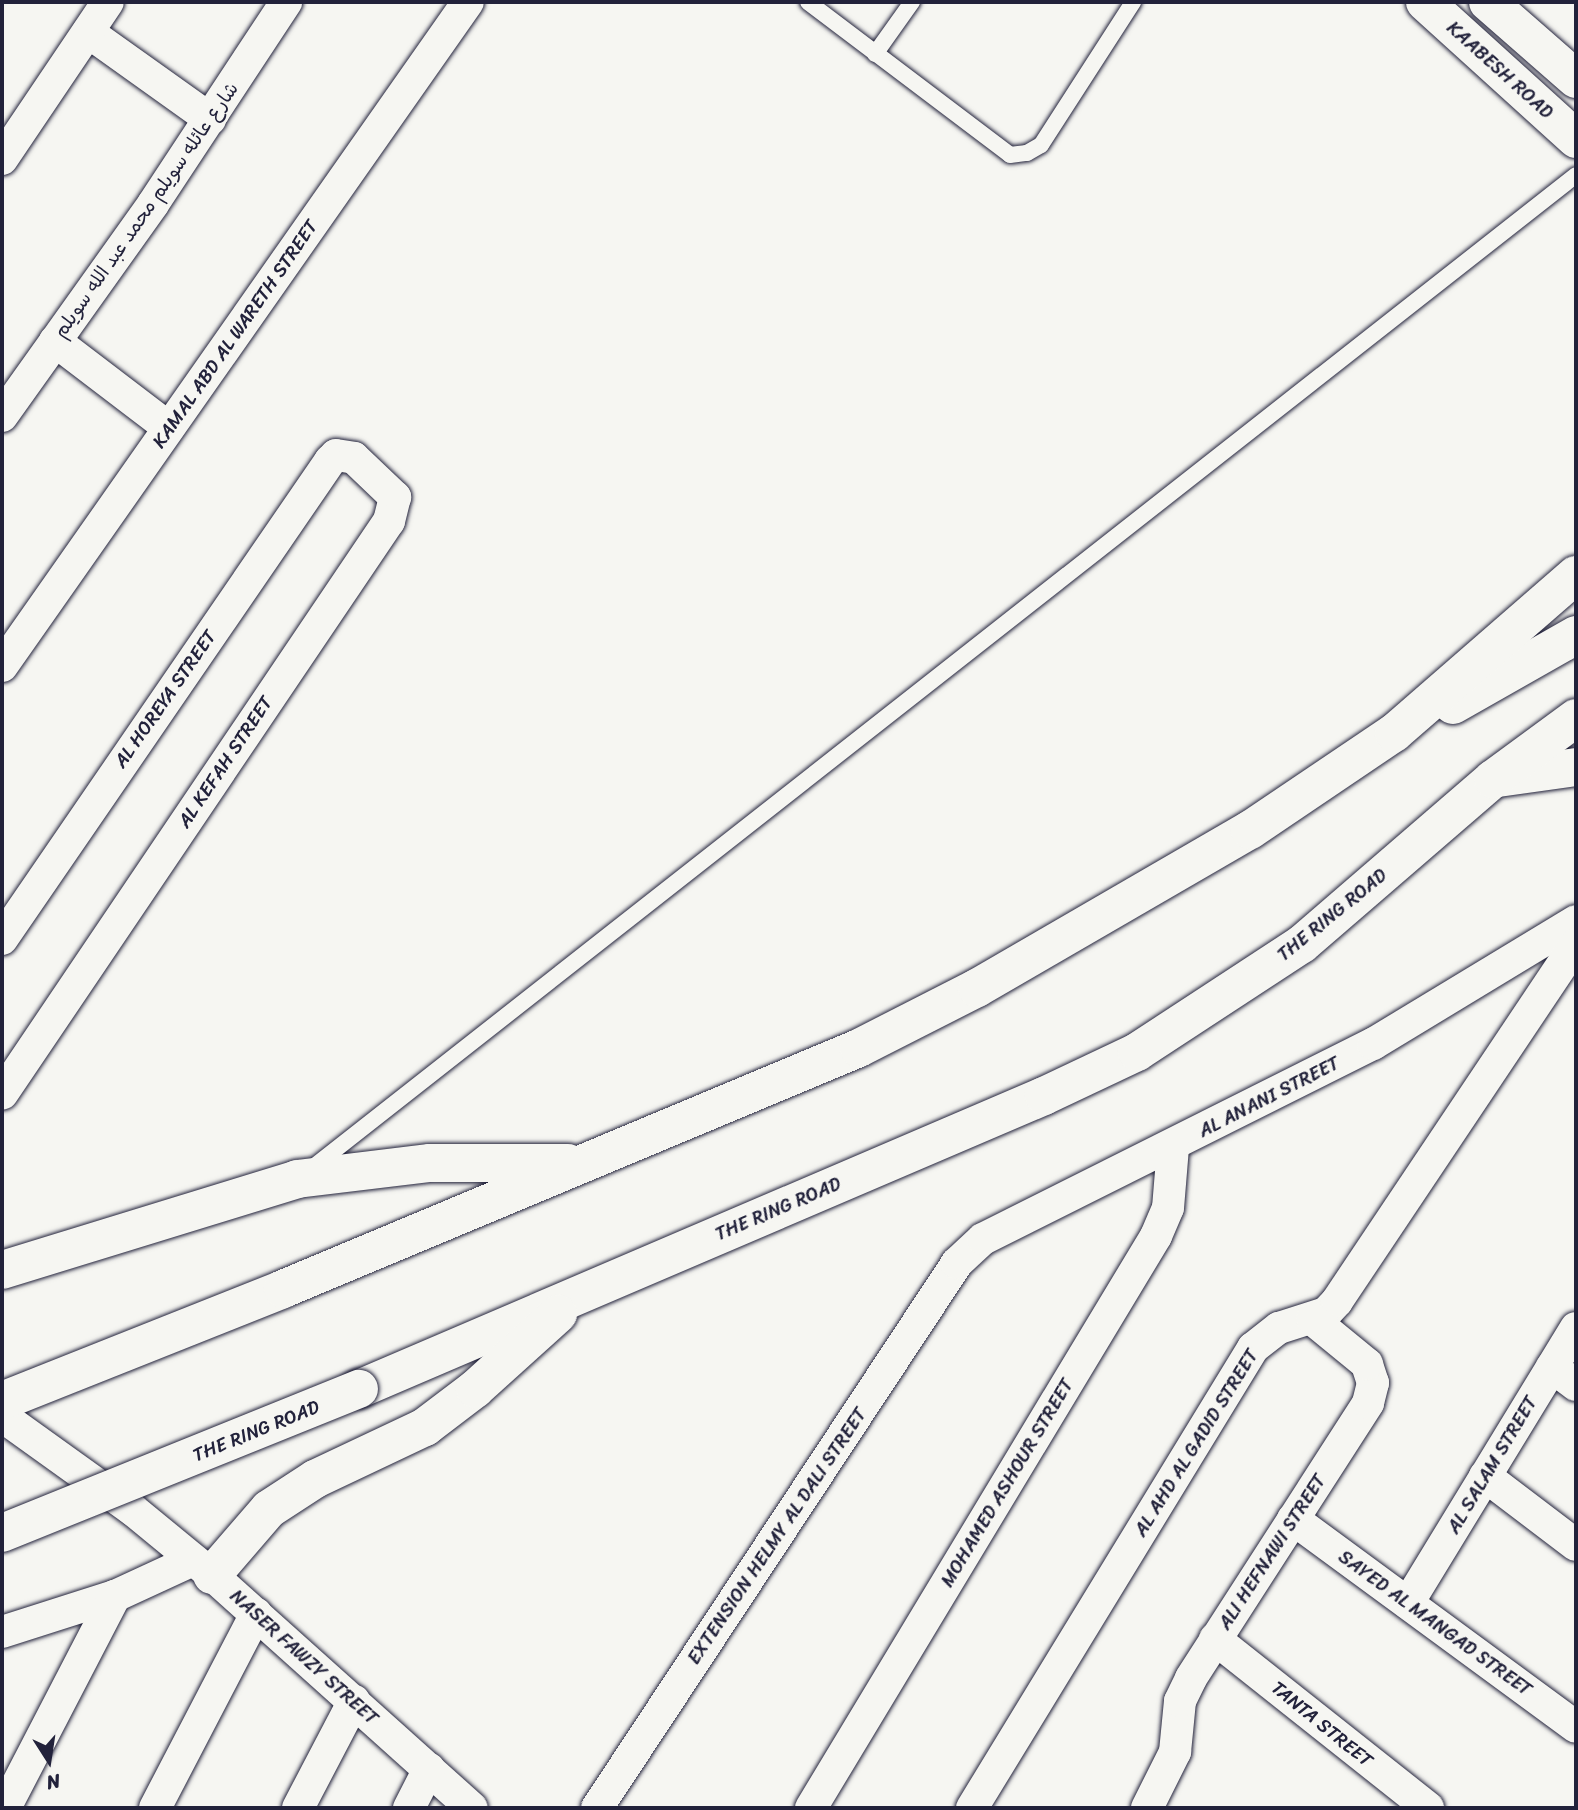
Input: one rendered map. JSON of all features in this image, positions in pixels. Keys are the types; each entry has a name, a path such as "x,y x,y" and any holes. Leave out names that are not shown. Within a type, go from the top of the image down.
{"main road":[{"name":"KAABESH ROAD","path":"1425,2 1576,139"},
{"path":"1488,2 1576,79"},
{"path":"2,1401 283,1289 859,1048 977,988 1250,830 1394,733 1576,575"},
{"path":"1394,733 1458,703 1576,635"},
{"name":"THE RING ROAD","path":"2,1533 359,1390 1137,1052 1302,944 1493,779 1576,718"},
{"path":"1493,779 1576,767"},
{"path":"2,1270 297,1179 430,1163 584,1163"},
{"path":"203,1567 269,1509 315,1479 397,1442 442,1415 582,1293"}],"street":[{"path":"6,145 108,2"},
{"name":"شارع عائله سويلم محمد عبد الله سويلم","path":"2,416 210,119 286,2"},
{"name":"KAMAL ABD AL WARETH STREET","path":"2,666 468,2"},
{"path":"88,32 210,119"},
{"path":"55,341 169,428"},
{"name":"AL KEFAH STREET","path":"2,1094 389,521 395,508 389,487 346,454 330,461"},
{"name":"AL HOREYA STREET","path":"2,939 330,461"},
{"name":"AL ANANI STREET","path":"957,1264 1013,1221 1173,1147 1373,1044 1576,921"},
{"name":"AL AHD AL GADID STREET","path":"972,1808 1253,1348 1279,1328 1326,1313 1337,1301 1576,944"},
{"name":"MOHAMED ASHOUR STREET","path":"811,1808 1156,1236 1168,1208 1173,1147"},
{"name":"EXTENSION HELMY AL DALI STREET","path":"597,1808 957,1264"},
{"name":"ALI HEFNAWI STREET","path":"1147,1808 1175,1752 1180,1701 1215,1639 1368,1403 1373,1383 1367,1364 1311,1319"},
{"name":"AL SALAM STREET","path":"1408,1603 1485,1476 1564,1376 1576,1328"},
{"name":"NASER FAWZY STREET","path":"2,1416 133,1510 203,1567 472,1808"},
{"path":"1485,1476 1576,1545"},
{"name":"SAYED AL MANGAD STREET","path":"1293,1519 1576,1727"},
{"path":"2,1632 203,1567"},
{"path":"5,1808 115,1596"},
{"path":"155,1808 256,1614"},
{"name":"TANTA STREET","path":"1215,1639 1428,1808"},
{"path":"298,1808 354,1701"},
{"path":"409,1808 429,1769"}],"lane":[{"path":"808,2 1010,155 1027,153 1041,145 1133,2"},
{"path":"875,54 912,2"},
{"path":"297,1179 1576,175"}]}
